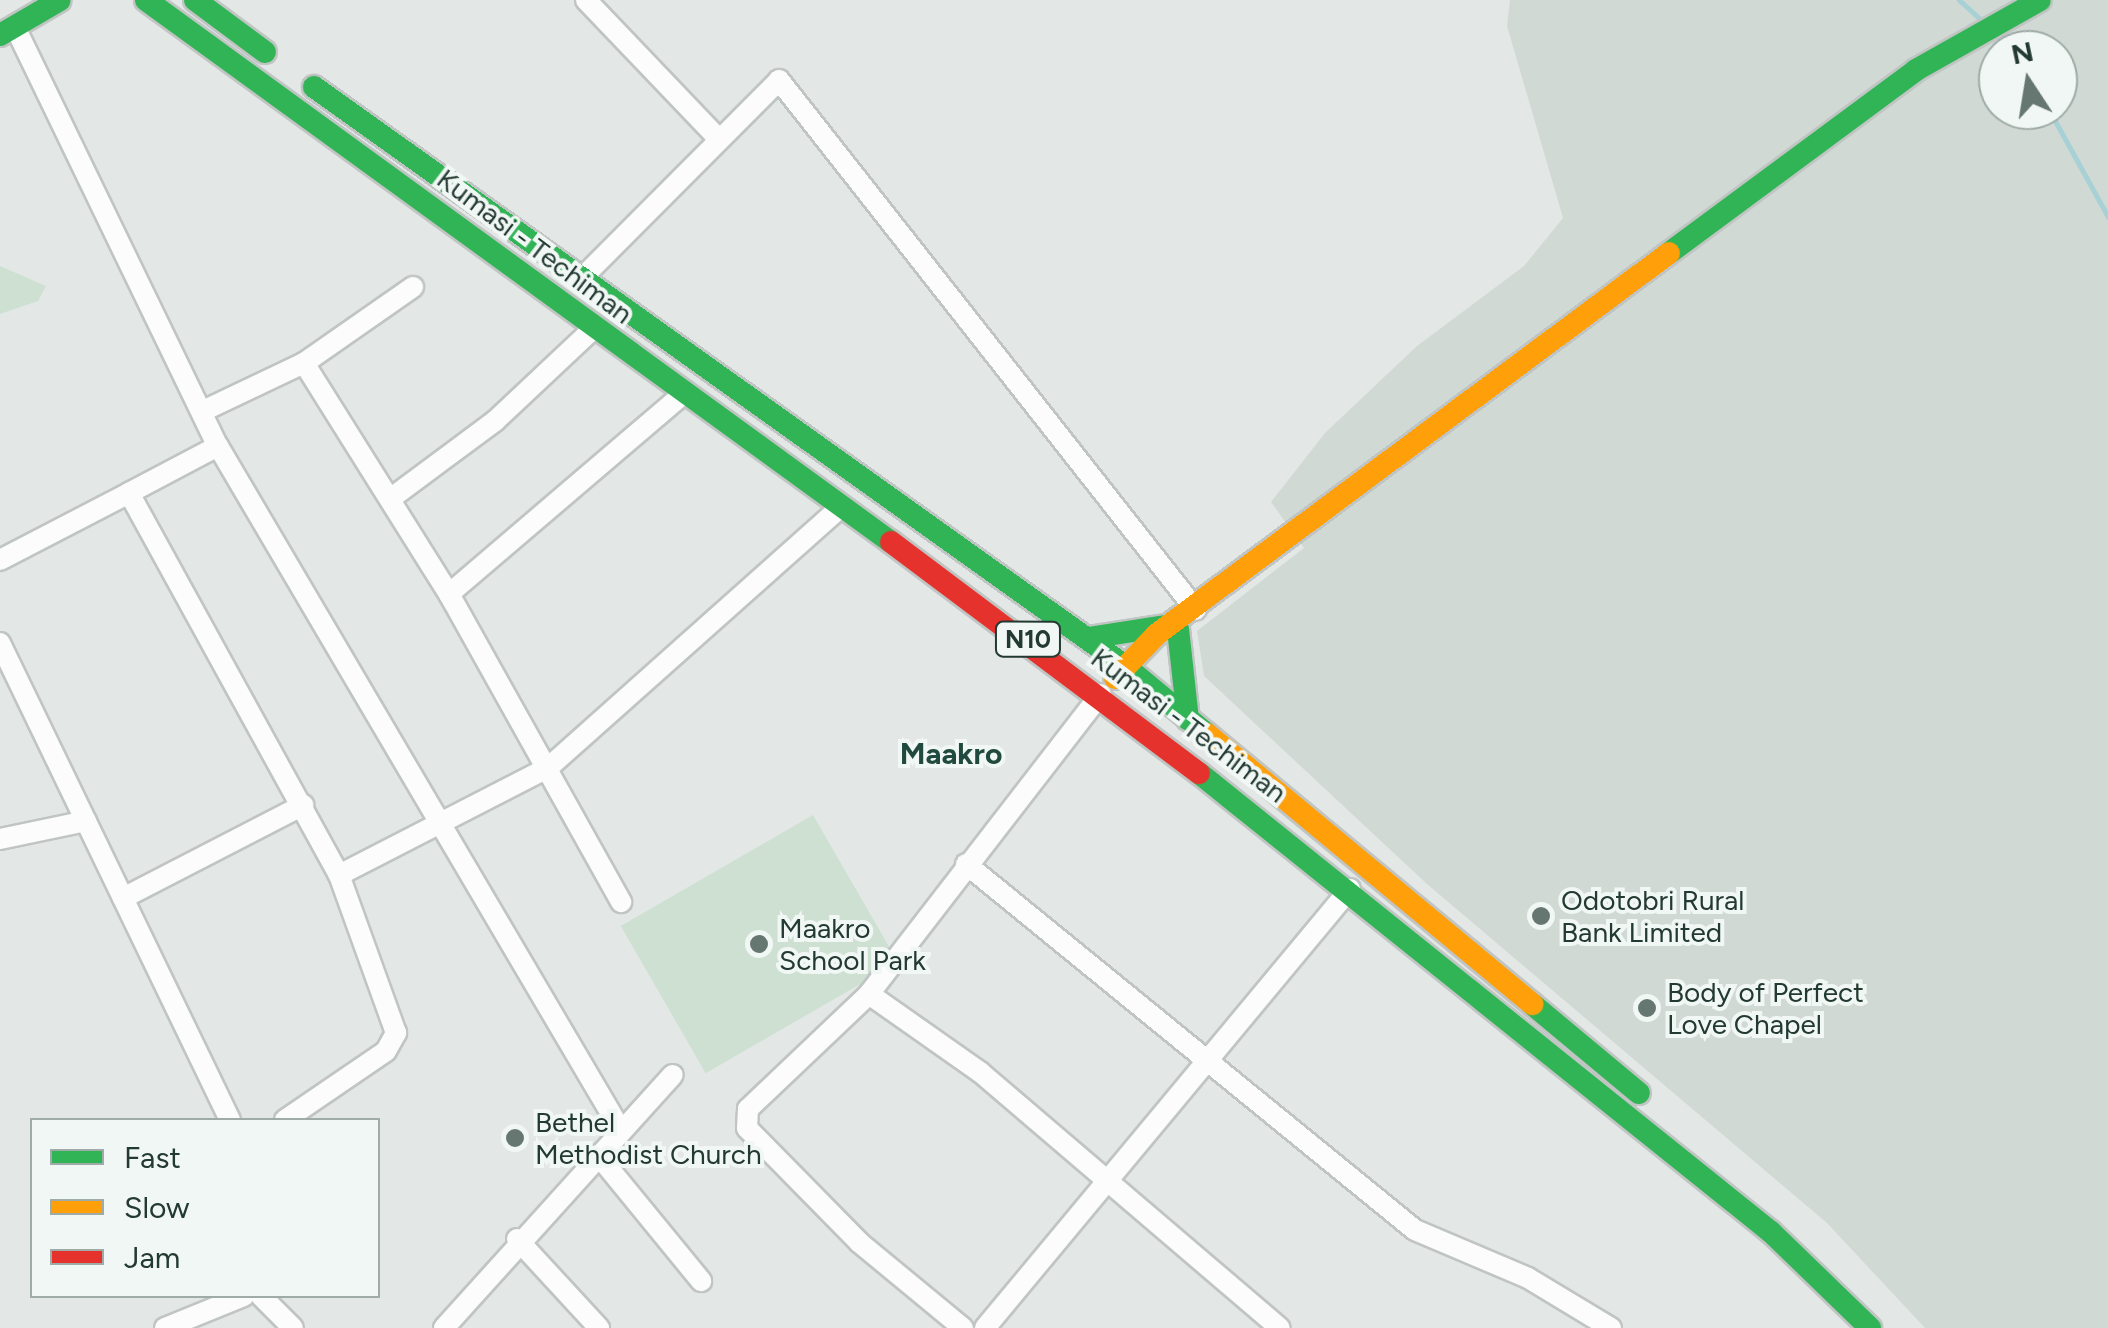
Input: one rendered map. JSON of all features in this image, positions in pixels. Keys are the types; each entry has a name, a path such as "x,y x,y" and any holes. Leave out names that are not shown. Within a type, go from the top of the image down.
{"main road":[{"path":"8,32 60,0"},
{"name":"Kumasi - Techiman","path":"146,0 1109,700 1350,889 1857,1322"},
{"name":"N10","path":"195,0 585,275 1132,672 1819,1243 1901,1328"},
{"path":"1109,700 1182,621 1965,40 2040,0"},
{"path":"225,55 240,35"},
{"path":"1088,638 1182,621"},
{"path":"1182,621 1188,719"}],"street":[{"path":"586,0 719,139"},
{"path":"8,32 205,410 218,446 619,1127"},
{"path":"585,275 779,80 795,90 1182,621"},
{"path":"205,410 304,363 414,287"},
{"path":"390,499 495,421 594,329"},
{"path":"304,363 450,594 621,902"},
{"path":"450,594 684,393"},
{"path":"0,560 218,446"},
{"path":"129,493 339,875 396,1033 386,1051 288,1118"},
{"path":"339,875 549,768 840,506"},
{"path":"0,643 229,1118"},
{"path":"963,1328 860,1243 747,1128 748,1109 869,994 966,864 1109,700"},
{"path":"124,898 303,805"},
{"path":"0,839 86,821"},
{"path":"966,864 1415,1230 1528,1278 1612,1328"},
{"path":"985,1328 1211,1063 1350,889"},
{"path":"869,994 980,1072 1266,1324"},
{"path":"444,1328 517,1239 598,1155 619,1127 673,1075"},
{"path":"598,1155 701,1281"},
{"path":"517,1239 599,1328"},
{"path":"165,1328 239,1298"},
{"path":"263,1298 294,1328"}],"shaded area":[{"path":"1510,0 2108,0 2108,1328 1925,1328 1827,1223 1427,884 1204,676 1197,631 1304,548 1271,502 1325,433 1417,346 1524,266 1563,218 1507,26"}],"green space":[{"path":"0,266 46,286 38,301 0,314"},
{"name":"Maakro School Park","path":"813,815 898,962 706,1073 621,926"}],"waterway":[{"path":"1959,0 1981,20"},
{"path":"2060,130 2108,217"}],"traffic: fast":[{"path":"0,35 60,0"},
{"path":"146,0 891,542"},
{"path":"195,0 265,52"},
{"path":"1669,253 1916,70 2040,0"},
{"path":"314,87 1125,666 1207,734"},
{"path":"1088,638 1173,625"},
{"path":"1178,629 1188,719"},
{"path":"1199,773 1771,1232 1870,1328"},
{"path":"1532,1004 1639,1093"}],"traffic: slow":[{"path":"1115,678 1157,634 1669,253"},
{"path":"1207,734 1532,1004"}],"traffic: jam":[{"path":"891,542 1199,773"}],"place":[{"name":"Odotobri Rural Bank Limited","path":"1541,916"},
{"name":"Maakro School Park","path":"759,944"},
{"name":"Body of Perfect Love Chapel","path":"1647,1008"},
{"name":"Bethel Methodist Church","path":"515,1138"}],"district":[{"name":"Maakro","path":"951,754"}]}
